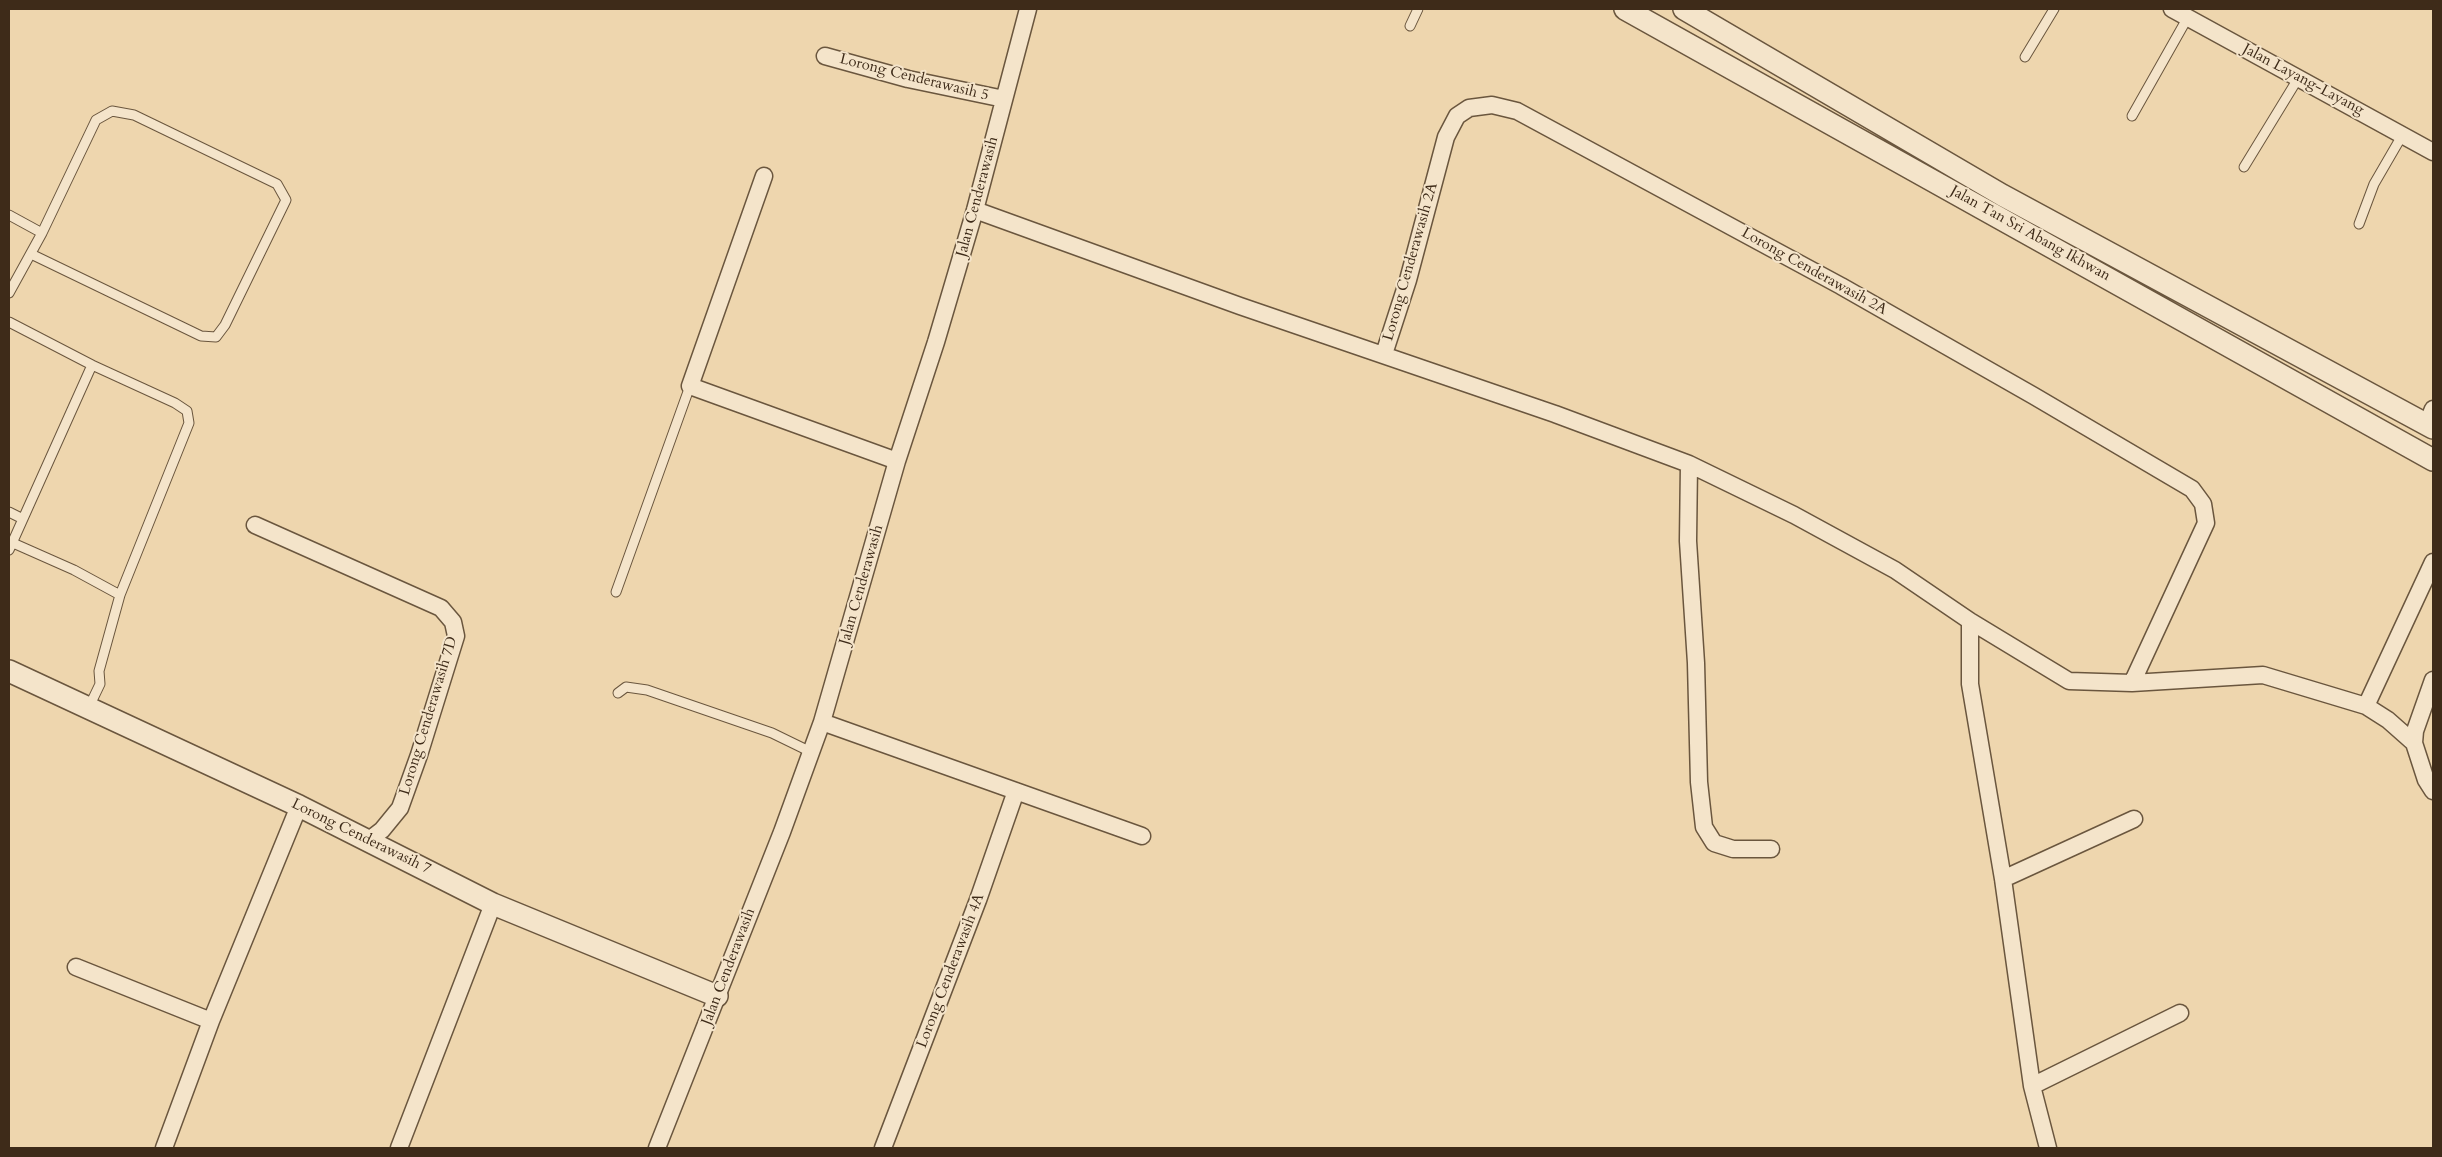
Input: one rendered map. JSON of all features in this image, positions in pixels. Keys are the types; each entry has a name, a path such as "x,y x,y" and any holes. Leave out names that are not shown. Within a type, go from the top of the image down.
{"street":[{"name":"Jalan Cenderawasih","path":"657,1148 822,722 897,461 936,342 975,210 1028,9"},
{"name":"Jalan Tan Sri Abang Ikhwan","path":"1625,9 2433,460"},
{"name":"Jalan Tan Sri Abang Ikhwan","path":"1684,9 2002,195 2431,420"},
{"name":"Jalan Layang-Layang","path":"2172,9 2404,134 2433,152"},
{"name":"Lorong Cenderawasih 5","path":"825,56 908,79 1004,99"},
{"name":"Lorong Cenderawasih 2A","path":"1384,354 1408,280 1446,137 1457,116 1469,108 1492,105 1517,111 1841,286 2192,489 2203,504 2206,523 2132,683"},
{"path":"764,176 690,386 897,461"},
{"path":"975,210 1240,306 1384,354 1689,464 1794,515 1895,570 1970,621 2070,681 2132,683 2263,676 2366,706 2388,720 2414,743"},
{"path":"1689,464 1688,541 1696,663 1698,782 1704,828 1714,843 1733,848 1771,849"},
{"name":"Lorong Cenderawasih 7D","path":"255,525 441,608 454,622 456,636 419,755 400,808 382,830 369,840"},
{"path":"2366,706 2433,562"},
{"path":"1970,621 1970,684 2003,879 2032,1086 2048,1148"},
{"name":"Lorong Cenderawasih 7","path":"9,671 299,806 493,904 717,996"},
{"path":"2433,680 2417,723 2414,743 2426,780 2433,791"},
{"path":"822,722 1142,836"},
{"name":"Lorong Cenderawasih 4A","path":"883,1148 978,900 1016,792"},
{"path":"164,1148 211,1021 299,806"},
{"path":"2003,879 2134,818"},
{"path":"399,1148 493,904"},
{"path":"76,967 211,1021"},
{"path":"2032,1086 2180,1013"}],"lane":[{"path":"1410,26 1418,9"},
{"path":"2025,57 2054,9"},
{"path":"2132,116 2188,17"},
{"path":"2244,167 2299,77"},
{"path":"9,293 42,233 96,120 112,111 134,115 277,184 286,200 225,326 216,337 201,336 31,254"},
{"path":"2359,224 2374,184 2404,134"},
{"path":"9,214 42,233"},
{"path":"9,322 92,364 176,403 187,411 189,423 120,595 99,671 100,684 89,707"},
{"path":"92,364 11,546 74,570 120,595"},
{"path":"616,592 690,386"},
{"path":"9,512 22,518"},
{"path":"618,693 626,687 647,690 772,733 811,752"}]}
